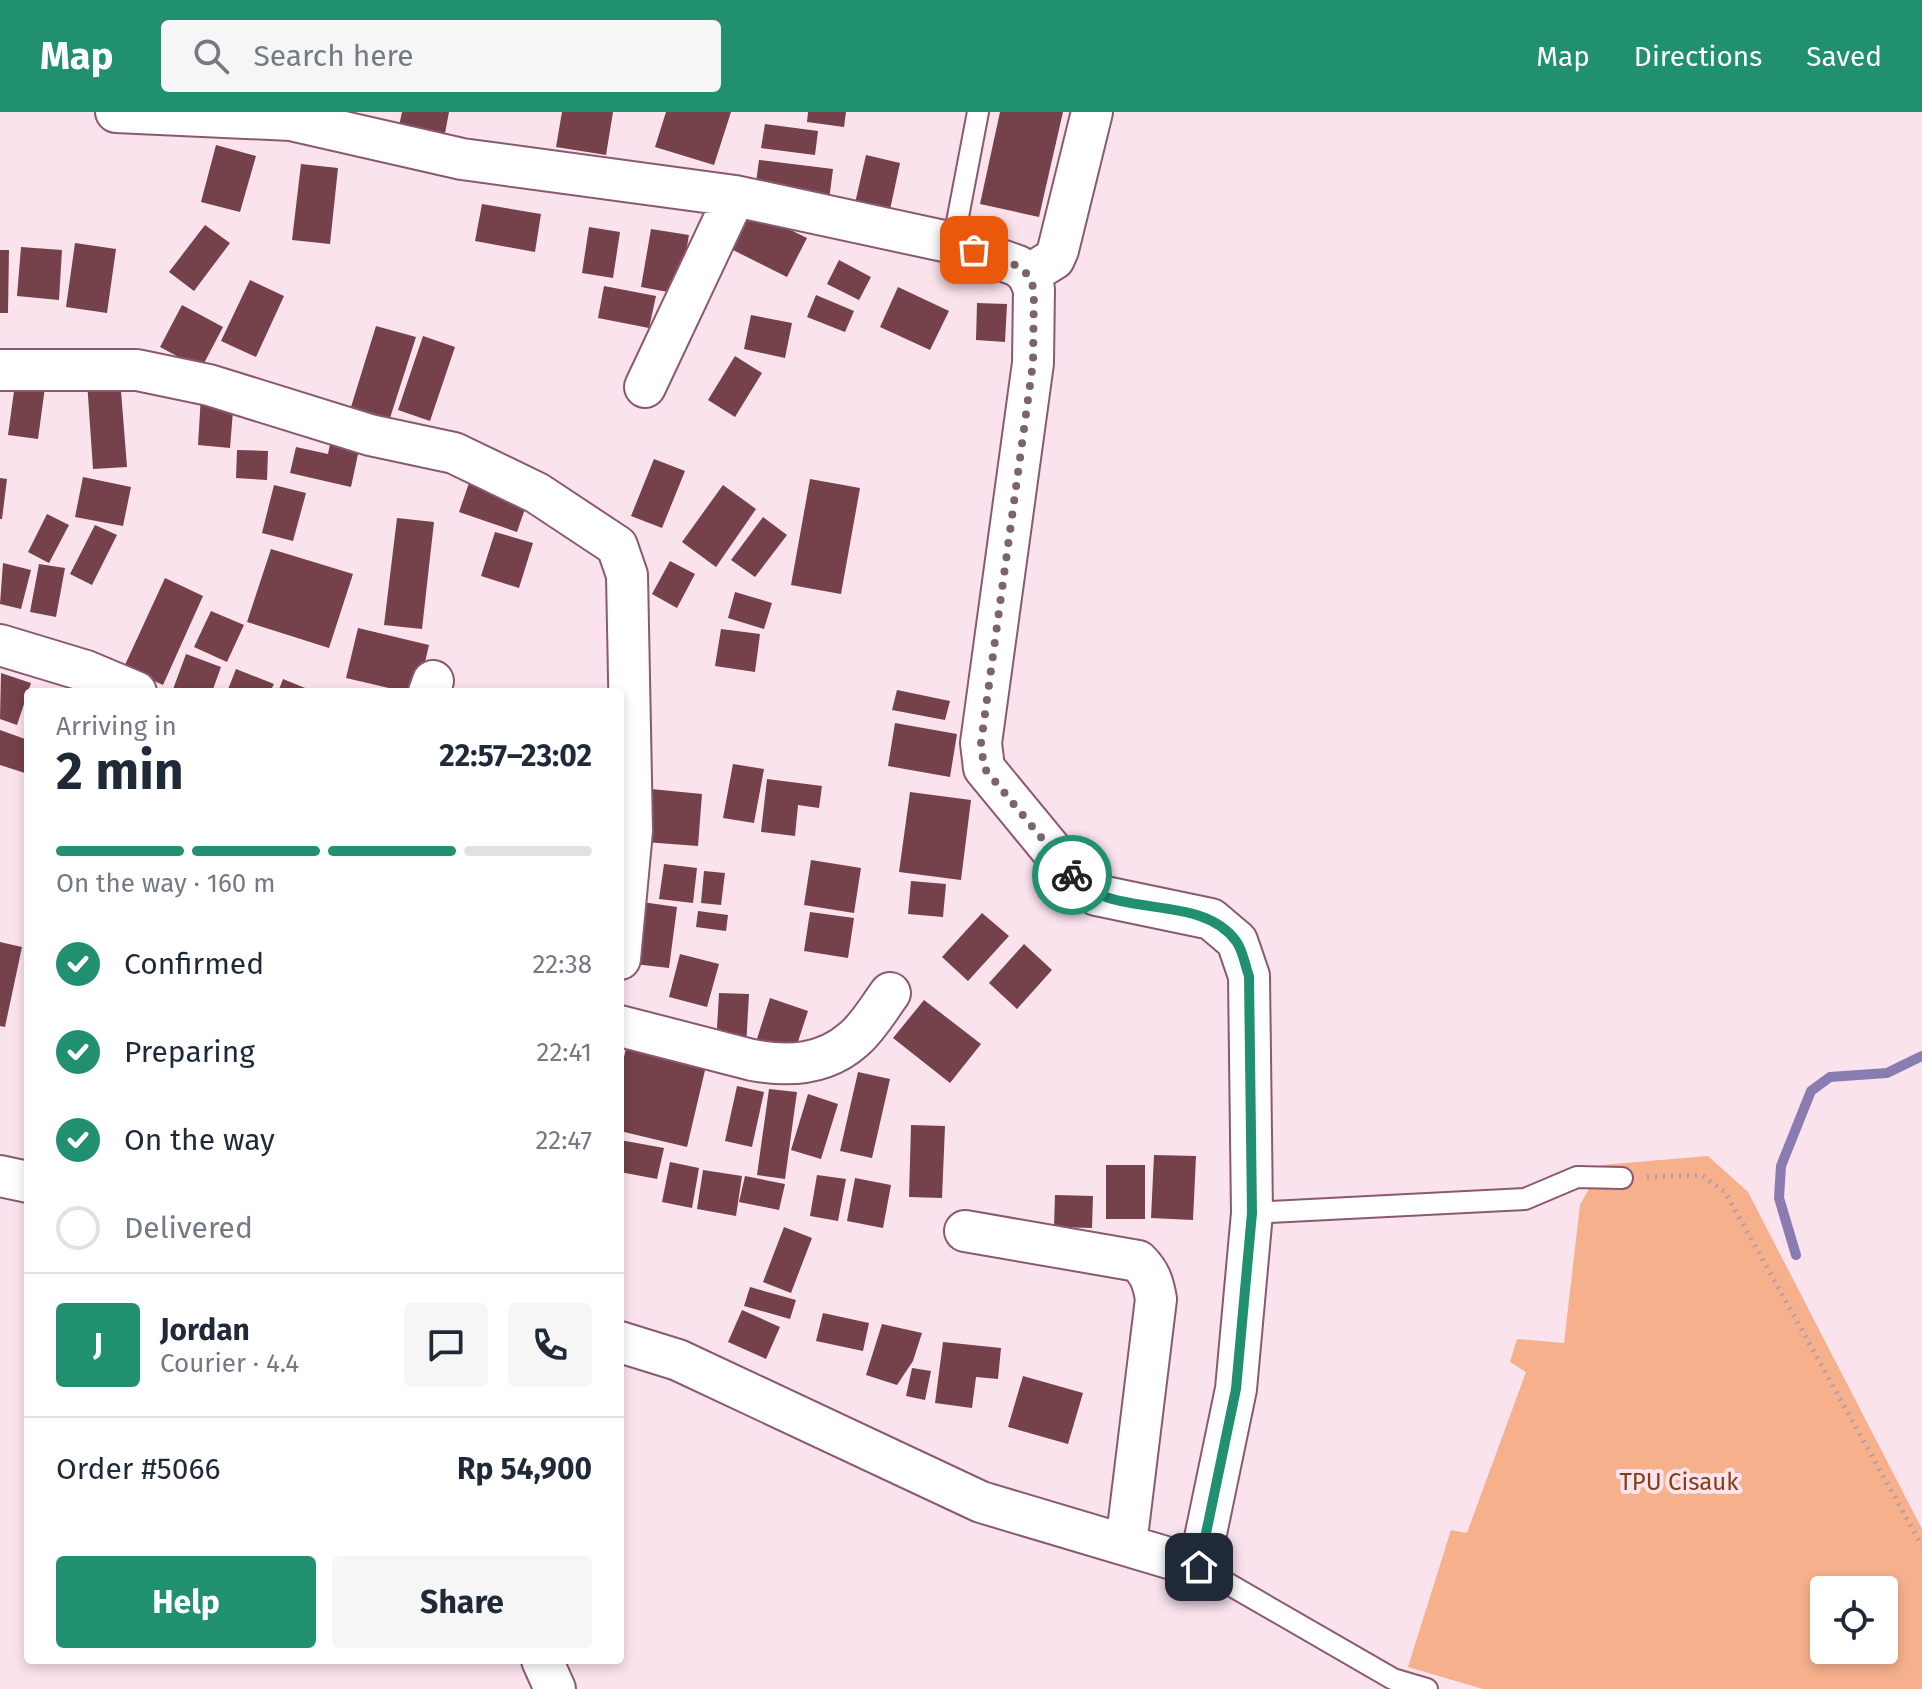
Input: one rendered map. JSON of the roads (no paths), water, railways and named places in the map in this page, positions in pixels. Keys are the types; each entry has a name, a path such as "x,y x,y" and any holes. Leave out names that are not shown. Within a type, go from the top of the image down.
{"street":[{"path":"116,112 292,116 462,159 735,196 953,243 1018,266 1028,275 1034,289 1033,363 981,743 984,768 1077,881 1096,895 1211,919 1237,941 1249,976 1252,1213 1236,1389 1199,1567 981,1502 678,1360 624,1343"},
{"path":"1028,275 1054,259 1058,250 1092,112"},
{"path":"645,387 735,196"},
{"path":"0,370 137,370 209,385 370,435 454,453 537,493 617,546 627,575 632,831 624,916"},
{"path":"0,645 86,671 126,688"},
{"path":"624,1027 752,1060 799,1065 825,1057 855,1038 890,993"},
{"path":"0,1176 24,1181"},
{"path":"965,1231 1138,1261 1148,1270 1156,1299 1126,1545"},
{"path":"544,1664 555,1689"}],"lane":[{"path":"953,243 978,112"},
{"path":"1252,1213 1525,1199 1577,1177 1622,1178"},
{"path":"1199,1567 1393,1679 1427,1689"}],"waterway":[{"path":"1796,1255 1779,1198 1781,1166 1811,1091 1830,1077 1887,1073 1922,1056"}],"park label":[{"name":"TPU Cisauk","path":"1679,1482"}]}
